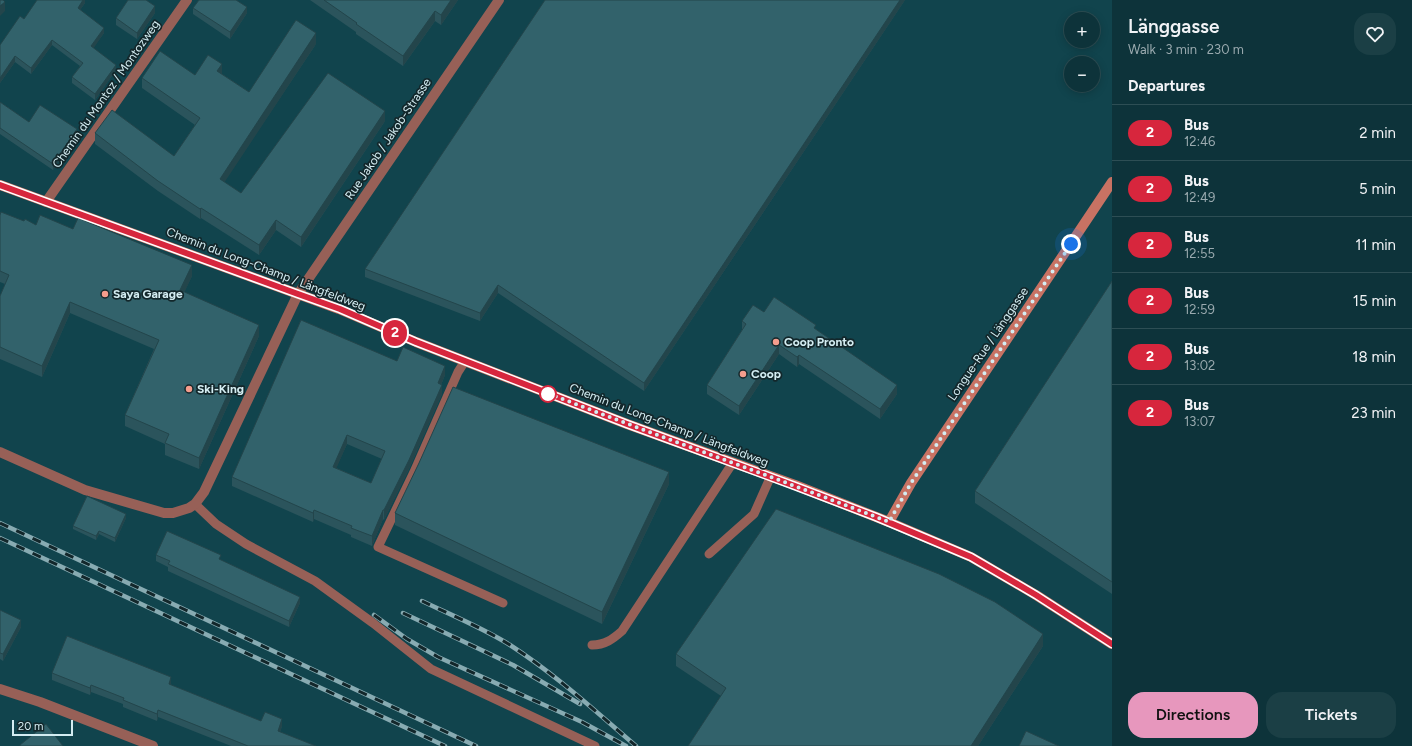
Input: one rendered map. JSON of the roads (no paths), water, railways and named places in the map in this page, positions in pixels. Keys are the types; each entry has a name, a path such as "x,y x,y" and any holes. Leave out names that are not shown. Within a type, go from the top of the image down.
{"main road":[{"name":"Chemin du Long-Champ / Längfeldweg","path":"0,186 298,294 627,424 889,522 971,557 1036,595 1112,644"},
{"name":"Longue-Rue / Länggasse","path":"889,522 911,483 1110,189"}],"street":[{"name":"Chemin du Montoz / Montozweg","path":"46,202 187,0"},
{"name":"Rue Jakob / Jakob-Strasse","path":"196,504 204,492 298,294 499,0"},
{"path":"0,452 85,490 104,497 164,513 182,511 196,504"},
{"path":"0,689 40,702 153,746"}],"lane":[{"path":"465,361 458,372 414,472 378,547 503,603"},
{"path":"592,645 606,643 615,638 622,631 732,464"},
{"path":"709,554 754,514 770,478"},
{"path":"196,504 216,524 246,544 315,581 373,623 431,669 595,746"}],"railway":[{"path":"0,523 476,746"},
{"path":"0,538 445,746"},
{"path":"422,601 489,633 527,656 574,693 636,746"},
{"path":"403,613 513,665 580,704"},
{"path":"374,615 407,639 438,657 582,722 626,746"}],"place":[{"name":"Saya Garage","path":"105,294"},
{"name":"Coop Pronto","path":"776,342"},
{"name":"Coop","path":"743,374"},
{"name":"Ski-King","path":"189,389"}]}
